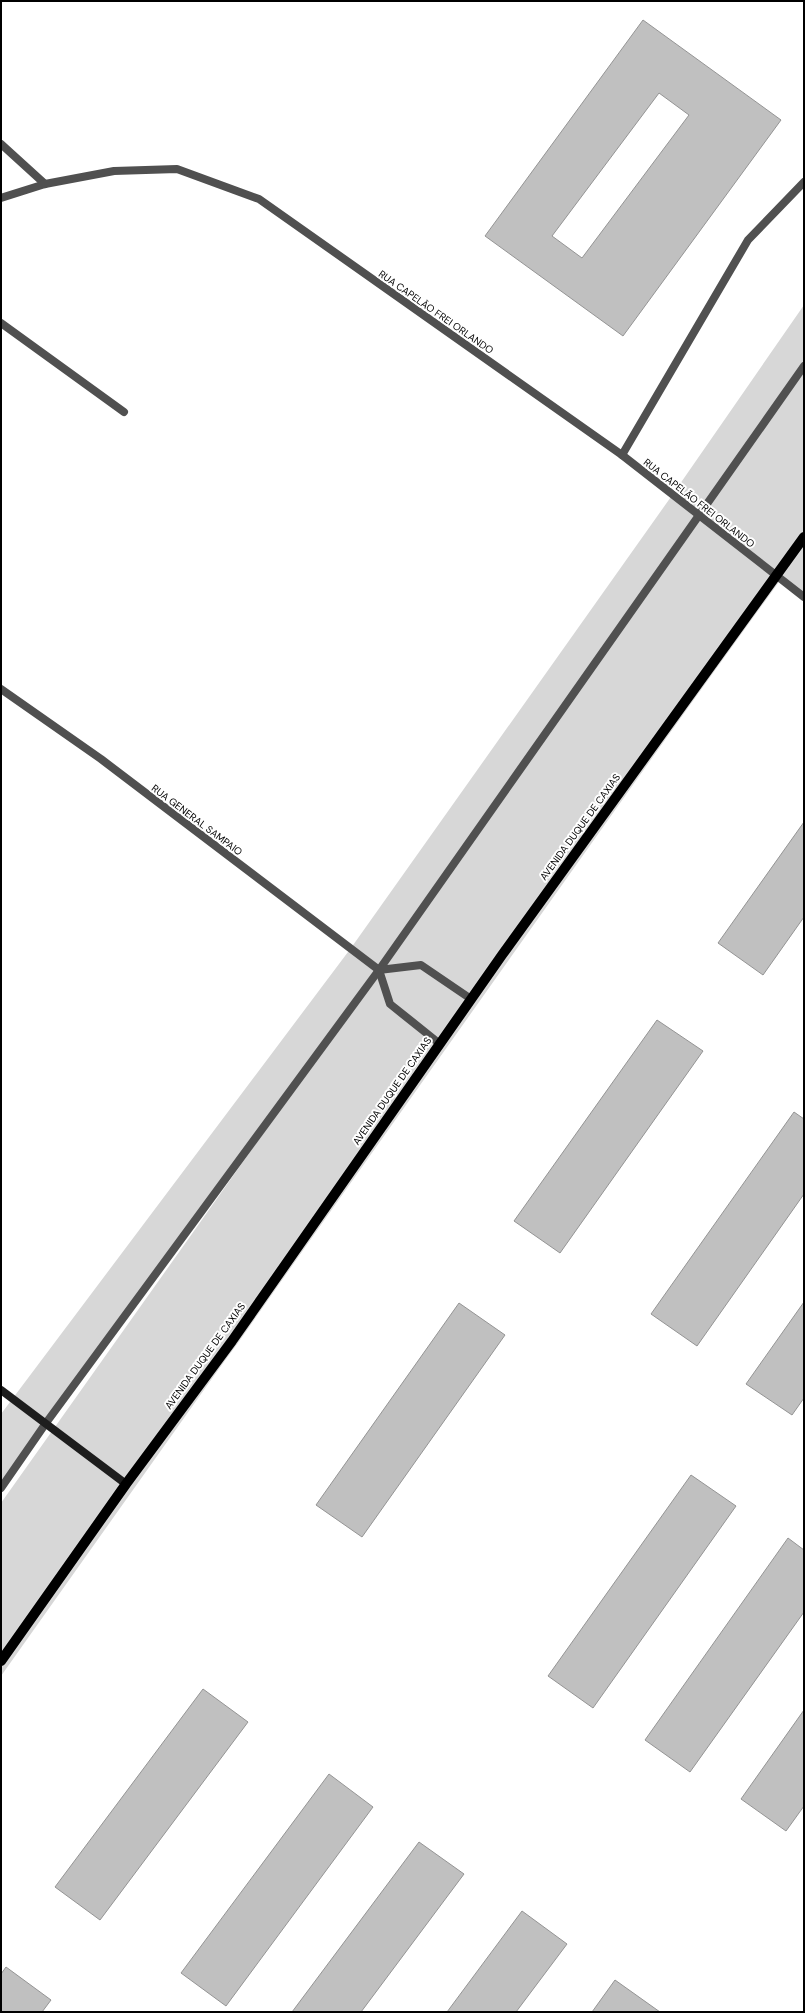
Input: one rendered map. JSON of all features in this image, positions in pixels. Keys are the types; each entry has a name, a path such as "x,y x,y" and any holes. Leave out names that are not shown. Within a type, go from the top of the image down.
{"main road":[{"name":"AVENIDA DUQUE DE CAXIAS","path":"1,1661 126,1484 232,1340 471,999 804,537"}],"street":[{"path":"1,144 45,184"},
{"name":"RUA CAPELÃO FREI ORLANDO","path":"1,198 45,184 114,171 177,170 259,199 622,455 804,597"},
{"path":"622,455 748,240 804,182"},
{"path":"1,323 124,412"},
{"path":"1,1488 46,1423 379,970 804,366"},
{"name":"RUA GENERAL SAMPAIO","path":"1,689 101,759 379,970"},
{"path":"379,970 421,965 471,999"},
{"path":"379,970 390,1004 440,1044"},
{"path":"1,1390 126,1484"}],"shaded area":[{"path":"804,305 804,596 779,579 1,1676 1,1503 365,990 1,1488 1,1414 351,948 673,494"}],"building":[{"path":"643,20 781,120 623,336 485,236","holes":["659,93 689,115 582,258 552,236"]},
{"path":"804,822 804,917 763,975 718,943"},
{"path":"657,1020 703,1051 560,1253 514,1221"},
{"path":"794,1112 804,1119 804,1194 697,1346 651,1314"},
{"path":"804,1302 804,1398 792,1415 746,1384"},
{"path":"459,1303 505,1335 362,1537 316,1505"},
{"path":"691,1475 736,1506 593,1708 548,1676"},
{"path":"788,1538 804,1550 804,1612 690,1772 645,1740"},
{"path":"203,1689 248,1722 100,1920 55,1887"},
{"path":"804,1710 804,1806 786,1831 741,1799"},
{"path":"329,1774 373,1807 226,2006 181,1973"},
{"path":"419,1842 464,1874 361,2012 292,2012"},
{"path":"522,1911 567,1944 516,2012 447,2012"},
{"path":"6,1967 51,2000 42,2012 1,2012 1,1974"},
{"path":"615,1980 660,2012 592,2012"}]}
